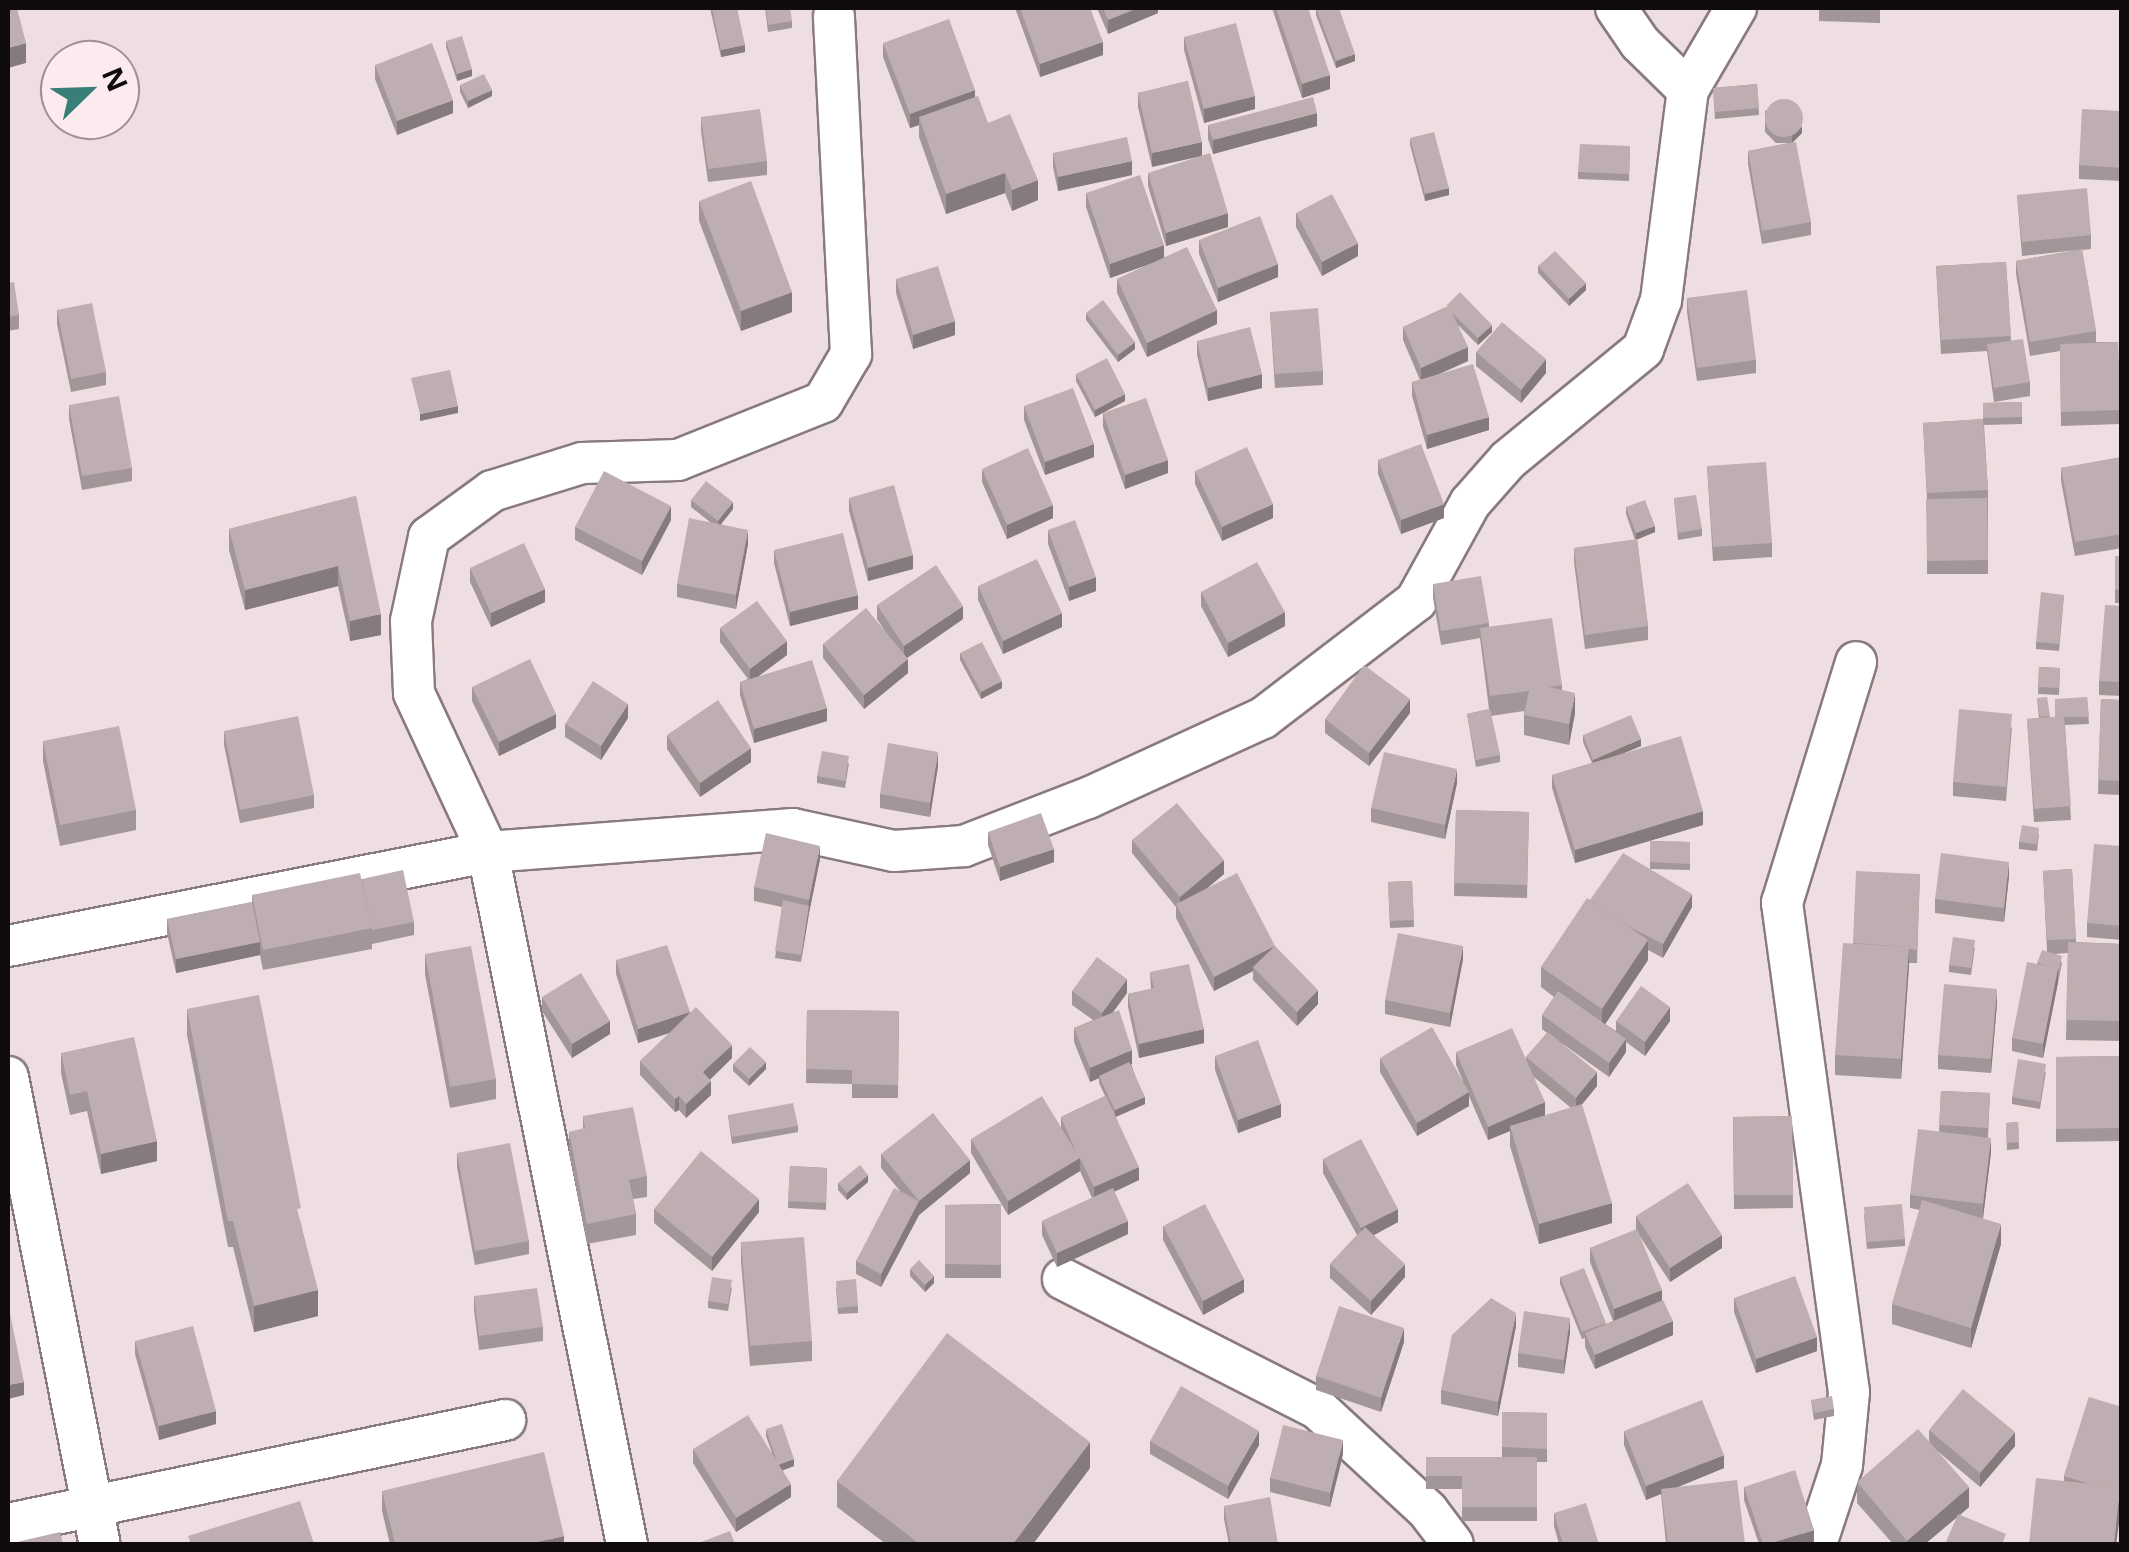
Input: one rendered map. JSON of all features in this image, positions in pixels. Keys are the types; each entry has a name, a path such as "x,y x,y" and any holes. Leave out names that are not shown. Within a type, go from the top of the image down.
{"street":[{"path":"1616,8 1640,43 1688,90"},
{"path":"8,946 488,852 793,829 894,851 964,846 1088,798 1263,718 1416,601 1470,503 1508,460 1643,349 1661,300 1688,90 1736,8"},
{"path":"627,1544 488,852 414,693 411,620 429,538 492,491 582,463 678,460 823,402 851,354 834,16"},
{"path":"1816,1544 1842,1465 1849,1392 1782,903 1856,662"},
{"path":"8,1077 96,1525"},
{"path":"1063,1279 1318,1409 1428,1511 1453,1544"},
{"path":"8,1524 96,1525 505,1420"}],"building":[{"path":"8,8 17,8 26,43 8,48"},
{"path":"712,8 737,8 745,45 721,50"},
{"path":"766,8 790,8 792,21 768,25"},
{"path":"1020,8 1090,8 1103,42 1040,64"},
{"path":"1103,8 1138,8 1108,20"},
{"path":"1276,8 1308,8 1330,75 1302,84"},
{"path":"1316,8 1339,8 1355,54 1336,61"},
{"path":"949,19 975,90 910,114 883,43"},
{"path":"1236,23 1255,96 1204,109 1184,37"},
{"path":"462,36 472,69 457,74 446,41"},
{"path":"432,43 453,100 397,121 375,65"},
{"path":"484,74 492,90 468,101 460,85"},
{"path":"1188,81 1202,142 1152,153 1138,93"},
{"path":"1757,84 1759,108 1715,112 1713,88"},
{"path":"978,96 988,123 1010,114 1038,180 1012,190 1005,173 946,194 919,117"},
{"path":"1313,97 1317,113 1213,140 1208,125"},
{"path":"1784,99 1797,105 1803,118 1797,131 1784,137 1771,131 1765,118 1771,105"},
{"path":"760,109 767,161 708,169 701,117"},
{"path":"2082,109 2122,111 2122,168 2079,165"},
{"path":"1434,132 1449,188 1425,194 1410,138"},
{"path":"1127,137 1132,161 1058,177 1053,153"},
{"path":"1796,142 1811,222 1762,231 1748,151"},
{"path":"1580,144 1630,146 1629,174 1578,172"},
{"path":"1210,153 1228,213 1166,233 1148,173"},
{"path":"1140,175 1164,245 1110,264 1086,193"},
{"path":"751,181 792,292 741,311 699,201"},
{"path":"2087,188 2091,235 2022,242 2017,195"},
{"path":"1332,194 1358,243 1322,262 1296,213"},
{"path":"1260,216 1278,264 1218,288 1199,240"},
{"path":"1187,247 1217,310 1147,343 1117,279"},
{"path":"2082,249 2096,331 2030,342 2016,261"},
{"path":"1555,251 1586,283 1569,299 1538,266"},
{"path":"2006,262 2011,336 1941,340 1936,266"},
{"path":"938,266 955,321 913,335 896,279"},
{"path":"14,282 19,315 8,317 8,283"},
{"path":"1747,290 1756,360 1697,368 1687,298"},
{"path":"1460,292 1492,325 1478,338 1446,306"},
{"path":"1103,300 1135,342 1118,355 1086,313"},
{"path":"92,303 106,372 71,379 57,310"},
{"path":"1449,306 1468,347 1421,368 1403,327"},
{"path":"1318,308 1323,371 1275,374 1270,312"},
{"path":"1502,322 1546,359 1521,390 1476,352"},
{"path":"1250,327 1262,374 1208,388 1197,341"},
{"path":"2023,339 2030,382 1994,388 1987,344"},
{"path":"2118,342 2120,410 2061,412 2060,344"},
{"path":"1107,358 1125,394 1095,410 1076,374"},
{"path":"1473,364 1489,417 1427,435 1412,382"},
{"path":"450,370 458,406 420,414 411,378"},
{"path":"1073,388 1094,444 1045,462 1024,406"},
{"path":"119,396 132,468 82,476 69,405"},
{"path":"1146,398 1168,460 1125,475 1103,413"},
{"path":"2022,402 2022,417 1983,418 1983,403"},
{"path":"1983,419 1988,490 1927,493 1923,423"},
{"path":"1421,444 1444,504 1401,520 1378,460"},
{"path":"1247,447 1273,504 1222,527 1195,471"},
{"path":"1028,448 1053,505 1007,525 982,469"},
{"path":"2122,457 2122,534 2075,542 2061,468"},
{"path":"1766,462 1772,543 1713,547 1707,466"},
{"path":"604,471 671,506 642,561 575,527"},
{"path":"706,481 733,502 718,521 691,500"},
{"path":"894,485 913,555 868,568 849,498"},
{"path":"1696,495 1702,529 1678,533 1674,498"},
{"path":"356,496 381,614 350,621 338,566 245,590 229,529"},
{"path":"1987,498 1988,560 1927,561 1926,499"},
{"path":"1645,500 1655,526 1636,533 1626,507"},
{"path":"689,518 748,530 736,595 677,584"},
{"path":"1075,520 1096,577 1069,587 1048,530"},
{"path":"843,533 858,595 790,612 774,550"},
{"path":"1637,539 1648,626 1585,635 1574,548"},
{"path":"524,543 545,589 491,613 470,568"},
{"path":"2115,556 2122,556 2122,589 2115,590"},
{"path":"1037,559 1062,613 1003,641 978,586"},
{"path":"1257,562 1285,612 1228,643 1201,592"},
{"path":"936,565 963,606 904,646 877,605"},
{"path":"1481,576 1489,623 1441,631 1433,584"},
{"path":"2041,592 2064,595 2059,644 2036,642"},
{"path":"757,601 787,641 750,669 720,628"},
{"path":"2105,605 2122,606 2122,682 2099,681"},
{"path":"866,608 908,659 864,695 823,644"},
{"path":"1552,618 1562,685 1549,687 1575,693 1569,724 1524,715 1529,691 1490,696 1480,628"},
{"path":"982,642 1002,681 981,692 960,653"},
{"path":"530,659 556,714 499,742 472,687"},
{"path":"812,660 827,708 754,729 740,682"},
{"path":"1364,665 1410,699 1369,753 1325,719"},
{"path":"2039,667 2060,668 2059,688 2038,687"},
{"path":"593,681 628,704 601,746 565,724"},
{"path":"2047,697 2050,716 2040,717 2037,698"},
{"path":"2087,697 2089,717 2055,717 2055,699"},
{"path":"2101,699 2122,700 2122,781 2098,780"},
{"path":"718,700 751,748 700,783 667,735"},
{"path":"1490,709 1500,755 1476,760 1467,714"},
{"path":"1959,709 2012,714 2006,787 1953,782"},
{"path":"1631,715 1641,739 1593,760 1583,735"},
{"path":"298,716 314,795 240,810 224,731"},
{"path":"2064,716 2071,806 2034,809 2027,719"},
{"path":"119,726 136,810 60,825 43,741"},
{"path":"1681,736 1703,811 1575,850 1552,775"},
{"path":"888,743 938,752 930,803 880,794"},
{"path":"822,751 849,756 845,781 817,776"},
{"path":"1384,752 1457,769 1445,825 1371,808"},
{"path":"1177,803 1224,860 1180,897 1132,840"},
{"path":"1456,810 1529,812 1527,885 1454,883"},
{"path":"1041,813 1054,849 1000,867 988,832"},
{"path":"2022,825 2039,828 2037,844 2019,842"},
{"path":"766,833 820,846 809,900 754,887"},
{"path":"1650,841 1690,842 1690,864 1650,862"},
{"path":"2094,844 2122,846 2122,926 2087,923"},
{"path":"1623,853 1692,894 1663,944 1590,900"},
{"path":"1941,853 2009,862 2004,908 1935,899"},
{"path":"2072,869 2076,939 2047,940 2043,871"},
{"path":"403,870 414,922 372,930 362,879"},
{"path":"1856,871 1920,874 1917,950 1853,943"},
{"path":"360,873 372,928 263,950 252,895"},
{"path":"1237,873 1275,946 1214,977 1176,904"},
{"path":"1412,881 1414,920 1390,921 1388,882"},
{"path":"1587,898 1648,940 1602,1009 1541,967"},
{"path":"783,900 809,906 801,955 775,951"},
{"path":"252,902 260,942 176,959 167,919"},
{"path":"1398,933 1463,946 1450,1013 1385,1000"},
{"path":"1953,937 1975,940 1971,968 1949,965"},
{"path":"2068,942 2122,944 2122,1021 2066,1020"},
{"path":"1843,943 1909,947 1901,1059 1835,1055"},
{"path":"667,945 690,1012 638,1029 616,960"},
{"path":"471,946 496,1079 450,1087 425,954"},
{"path":"1275,946 1318,990 1297,1012 1253,967"},
{"path":"2042,950 2062,956 2059,969 2037,963"},
{"path":"1097,957 1127,979 1102,1013 1072,991"},
{"path":"2027,962 2058,968 2043,1044 2012,1038"},
{"path":"1189,964 1204,1029 1139,1044 1128,994 1154,988 1150,972"},
{"path":"581,973 610,1021 572,1044 542,997"},
{"path":"1944,984 1997,989 1991,1059 1938,1055"},
{"path":"1641,986 1670,1007 1645,1042 1616,1021"},
{"path":"1558,991 1626,1039 1609,1063 1542,1015"},
{"path":"259,995 301,1208 297,1209 318,1290 254,1306 233,1221 228,1221 187,1009"},
{"path":"696,1007 732,1045 703,1072 711,1081 686,1104 679,1096 675,1099 640,1061"},
{"path":"807,1010 899,1011 898,1085 852,1084 852,1070 806,1069"},
{"path":"1119,1010 1132,1050 1090,1068 1074,1028"},
{"path":"1432,1027 1469,1092 1417,1123 1380,1058"},
{"path":"1512,1028 1545,1102 1488,1127 1456,1052"},
{"path":"1548,1032 1597,1072 1576,1098 1526,1057"},
{"path":"134,1037 157,1141 101,1154 87,1091 70,1095 61,1053"},
{"path":"1258,1040 1281,1104 1238,1120 1215,1056"},
{"path":"750,1047 766,1062 749,1079 733,1064"},
{"path":"2119,1056 2121,1128 2056,1129 2056,1057"},
{"path":"2018,1059 2046,1064 2040,1102 2012,1097"},
{"path":"1129,1062 1145,1097 1115,1110 1099,1076"},
{"path":"1941,1091 1990,1093 1988,1128 1939,1125"},
{"path":"1042,1096 1076,1152 1061,1117 1106,1096 1139,1167 1094,1187 1080,1158 1008,1201 971,1139"},
{"path":"793,1103 798,1126 732,1137 728,1115"},
{"path":"1582,1104 1612,1203 1539,1224 1510,1126"},
{"path":"633,1107 647,1176 629,1180 636,1214 587,1224 569,1132 585,1128 583,1116"},
{"path":"933,1113 970,1160 919,1201 881,1154"},
{"path":"1792,1116 1793,1195 1734,1195 1733,1117"},
{"path":"2018,1122 2019,1142 2007,1143 2006,1123"},
{"path":"1918,1129 1991,1138 1983,1204 1910,1195"},
{"path":"1361,1139 1398,1209 1361,1228 1323,1159"},
{"path":"510,1143 529,1241 475,1251 457,1153"},
{"path":"701,1151 759,1199 712,1257 654,1209"},
{"path":"860,1165 868,1175 847,1193 838,1183"},
{"path":"790,1166 827,1168 826,1203 788,1201"},
{"path":"1688,1183 1722,1235 1670,1268 1636,1216"},
{"path":"894,1188 919,1201 881,1274 856,1261"},
{"path":"1113,1188 1128,1221 1057,1253 1042,1221"},
{"path":"1922,1200 2001,1224 1971,1328 1892,1304"},
{"path":"1001,1204 1001,1265 945,1264 945,1205"},
{"path":"1205,1204 1244,1279 1203,1301 1163,1226"},
{"path":"1902,1204 1905,1239 1867,1242 1864,1207"},
{"path":"1365,1227 1405,1264 1371,1301 1330,1264"},
{"path":"1637,1229 1662,1290 1614,1309 1590,1248"},
{"path":"804,1237 812,1341 750,1346 741,1242"},
{"path":"919,1260 934,1276 925,1285 910,1269"},
{"path":"1584,1268 1606,1323 1582,1332 1560,1277"},
{"path":"1795,1276 1817,1337 1756,1359 1734,1298"},
{"path":"712,1277 732,1280 728,1304 708,1301"},
{"path":"856,1279 858,1306 838,1308 836,1281"},
{"path":"537,1288 543,1327 479,1336 474,1296"},
{"path":"1491,1298 1516,1313 1498,1402 1441,1390 1452,1335"},
{"path":"1663,1300 1673,1321 1595,1355 1585,1333"},
{"path":"8,1304 24,1382 8,1385"},
{"path":"1339,1306 1404,1328 1381,1398 1316,1376"},
{"path":"1524,1311 1570,1318 1564,1360 1518,1353"},
{"path":"193,1326 216,1411 159,1426 135,1341"},
{"path":"947,1333 1090,1442 1013,1544 920,1544 837,1481"},
{"path":"1181,1386 1259,1431 1228,1486 1150,1441"},
{"path":"1963,1389 2015,1432 1980,1473 1929,1430"},
{"path":"1832,1396 1834,1409 1814,1413 1811,1400"},
{"path":"2089,1397 2122,1407 2120,1494 2120,1487 2064,1476"},
{"path":"1702,1400 1724,1455 1646,1486 1624,1431"},
{"path":"1502,1412 1547,1413 1547,1449 1502,1447"},
{"path":"748,1415 791,1484 736,1518 693,1449"},
{"path":"782,1424 794,1459 778,1465 766,1429"},
{"path":"1283,1425 1343,1440 1330,1493 1270,1478"},
{"path":"1918,1429 1969,1487 1907,1541 1857,1482"},
{"path":"544,1452 564,1536 529,1544 395,1544 382,1491"},
{"path":"1426,1457 1537,1457 1537,1507 1462,1507 1462,1476 1426,1476"},
{"path":"1795,1470 1814,1530 1763,1544 1744,1487"},
{"path":"2036,1478 2120,1487 2114,1544 2029,1544"},
{"path":"1737,1480 1745,1544 1668,1544 1661,1489"},
{"path":"1270,1497 1278,1544 1231,1544 1224,1506"},
{"path":"300,1501 314,1544 191,1544 188,1536"},
{"path":"1586,1503 1599,1544 1563,1544 1554,1513"},
{"path":"1958,1514 2006,1534 2002,1544 1945,1544"},
{"path":"730,1531 735,1544 696,1544"},
{"path":"60,1532 63,1544 17,1544 17,1542"}]}
